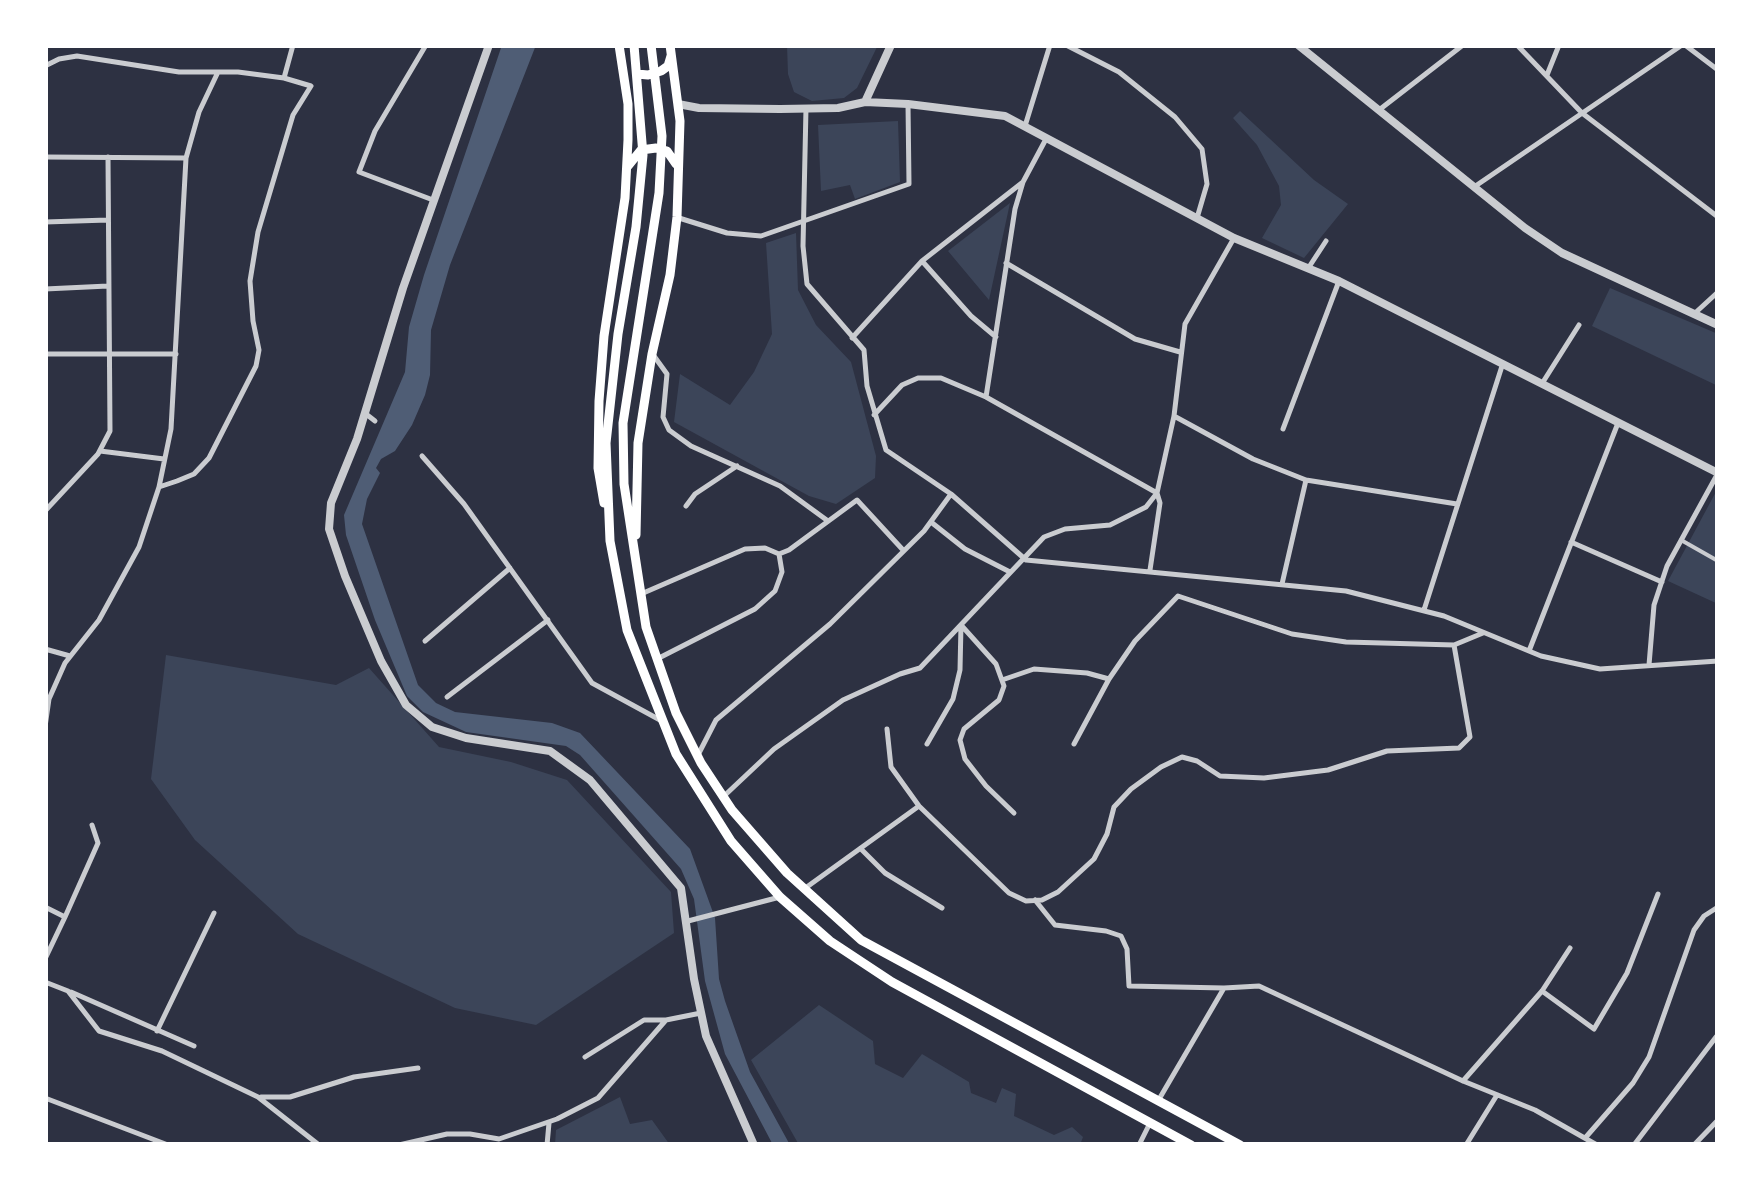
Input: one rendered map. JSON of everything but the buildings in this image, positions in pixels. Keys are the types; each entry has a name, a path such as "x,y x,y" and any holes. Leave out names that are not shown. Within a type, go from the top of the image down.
{"highway":[{"path":"618,45 628,109 626,169 604,336 598,468 628,630 676,754 731,841 780,896 830,941 892,982 1191,1145"},
{"path":"610,541 606,443 643,154 634,45"},
{"path":"651,45 662,136 660,174 623,424 624,484 646,627 676,712 698,755 743,823 804,889 861,940 1240,1145"},
{"path":"622,59 629,71 648,75 668,66 671,50"},
{"path":"636,558 638,443 677,217 678,104 671,50"},
{"path":"652,82 667,86 678,104 673,122 659,130 642,128 628,109 638,87 652,82"},
{"path":"626,169 640,150 656,148 674,157 679,171"}],"street":[{"path":"284,78 292,45"},
{"path":"426,45 375,130 358,172 434,200"},
{"path":"489,45 402,288 366,414 331,503 329,529 380,661 406,705 432,727 466,738 550,750 590,780 681,888 706,1036 754,1145"},
{"path":"865,102 891,45"},
{"path":"1025,126 1050,45"},
{"path":"1066,45 1119,72 1175,117 1202,149 1207,184 1197,218"},
{"path":"1298,45 1562,253 1718,326"},
{"path":"1379,110 1462,45"},
{"path":"1517,45 1582,113 1718,217"},
{"path":"1546,76 1559,45"},
{"path":"1474,187 1683,45 1718,70"},
{"path":"45,66 77,56 178,72 284,78 311,86 293,114 258,232 250,281 260,350 256,366 209,458 194,474 158,487"},
{"path":"45,727 49,699 70,656 100,620 139,547 158,487 171,428 186,158 199,112 218,72"},
{"path":"678,104 699,108 838,108 865,102 1006,116 1234,238 1339,281 1718,473 1662,582 1654,605 1649,666"},
{"path":"677,217 728,232 762,236 909,184 908,104"},
{"path":"806,108 807,284 864,350 874,415 886,450 951,494 1026,560 1346,592 1424,611 1529,651 1600,669 1717,660"},
{"path":"986,397 1015,209 1023,182 1046,139"},
{"path":"46,156 186,158"},
{"path":"45,511 100,451 110,431 108,157"},
{"path":"852,338 922,261 1023,182"},
{"path":"45,222 108,220"},
{"path":"724,797 774,749 844,700 920,668 1010,572 1026,560 1044,536 1065,529 1110,525 1146,507 1156,493 1174,416 1185,324 1234,238"},
{"path":"1309,268 1326,241"},
{"path":"922,261 971,316 996,337"},
{"path":"1006,262 1135,339 1181,352"},
{"path":"1284,429 1339,281"},
{"path":"45,288 108,286"},
{"path":"1694,314 1718,292"},
{"path":"1543,382 1579,324"},
{"path":"45,354 176,354"},
{"path":"652,354 667,374 663,416 669,430 691,446 780,486 829,522"},
{"path":"1424,611 1502,366"},
{"path":"874,415 902,385 918,378 941,378 986,397 1156,493 1160,502 1150,570"},
{"path":"366,414 375,421"},
{"path":"1174,416 1254,459 1306,480 1457,504"},
{"path":"1529,651 1618,423"},
{"path":"100,451 164,459"},
{"path":"422,456 464,504 592,683 662,721"},
{"path":"686,506 695,494 737,466"},
{"path":"1282,584 1306,480"},
{"path":"698,755 716,720 830,624 904,552 951,494"},
{"path":"778,554 857,500 904,552"},
{"path":"931,522 965,549 1010,572"},
{"path":"1681,540 1718,562"},
{"path":"1571,542 1662,582"},
{"path":"641,594 746,549 766,548 778,554"},
{"path":"657,659 754,609 775,592 782,572 778,554"},
{"path":"425,642 510,568"},
{"path":"1074,744 1134,641 1178,596 1292,634 1346,642 1454,645 1484,632"},
{"path":"448,698 548,620"},
{"path":"961,625 996,664 1004,686 999,700 964,729 960,740 965,759 1014,813"},
{"path":"927,744 953,700 960,670 961,625"},
{"path":"887,729 891,766 919,806 1009,893 1036,900 1058,892 1094,859 1107,834 1114,807 1130,789 1160,767 1182,757 1197,761 1220,776 1264,778 1328,770 1386,751 1460,748 1470,738 1454,645"},
{"path":"45,649 70,656"},
{"path":"1002,680 1034,669 1087,673 1109,679"},
{"path":"804,889 919,806"},
{"path":"45,958 98,843 92,825"},
{"path":"860,849 885,873 942,908"},
{"path":"1542,991 1594,1029 1627,973 1658,894"},
{"path":"688,921 780,896"},
{"path":"1036,900 1055,925 1106,930 1122,936 1127,949 1129,986 1258,986 1463,1082 1535,1110 1597,1145"},
{"path":"45,907 65,917"},
{"path":"1586,1136 1634,1083 1649,1057 1694,930 1704,916 1718,907"},
{"path":"157,1030 214,913"},
{"path":"1463,1082 1542,991 1570,948"},
{"path":"45,982 194,1046"},
{"path":"1158,1101 1224,988"},
{"path":"68,990 99,1031 162,1051 258,1098 319,1145"},
{"path":"585,1057 644,1020 701,1013"},
{"path":"399,1145 447,1134 498,1139 550,1121 598,1098 666,1020"},
{"path":"1634,1145 1716,1037"},
{"path":"258,1098 290,1097 354,1076 418,1068"},
{"path":"1466,1145 1497,1095"},
{"path":"45,1098 168,1145"},
{"path":"1694,1145 1718,1120"},
{"path":"547,1145 550,1121"},
{"path":"1139,1145 1150,1123"}],"shaded area":[{"path":"502,45 536,45 450,265 431,330 430,375 425,395 395,451 381,459 376,468 380,473 367,499 362,524 418,685 436,703 455,712 552,723 580,733 690,849 715,918 719,979 725,1001 750,1072 790,1145 773,1145 725,1054 705,981 694,899 681,869 580,755 566,746 466,732 423,712 407,696 346,535 344,515 405,372 409,327 424,275"},
{"path":"787,45 878,45 857,88 844,98 812,101 794,92 788,74"},
{"path":"1240,111 1314,180 1348,204 1304,258 1262,238 1281,205 1279,186 1257,145 1233,118"},
{"path":"898,121 900,182 855,199 850,185 821,191 818,125"},
{"path":"1010,203 989,300 948,251"},
{"path":"796,233 798,290 816,325 851,362 876,456 875,478 836,504 809,496 674,422 680,374 730,405 754,372 772,334 766,243"},
{"path":"1610,288 1718,334 1718,386 1592,326"},
{"path":"1718,488 1718,604 1668,581"},
{"path":"166,655 336,685 369,668 439,747 511,762 567,780 671,892 674,933 536,1025 455,1008 298,934 195,840 151,779"},
{"path":"819,1005 873,1041 875,1064 903,1078 922,1054 969,1082 971,1093 996,1103 1002,1088 1016,1094 1014,1116 1054,1135 1072,1127 1083,1137 1080,1145 799,1145 751,1060"},
{"path":"620,1097 630,1124 652,1120 670,1145 555,1145 556,1130"}]}
